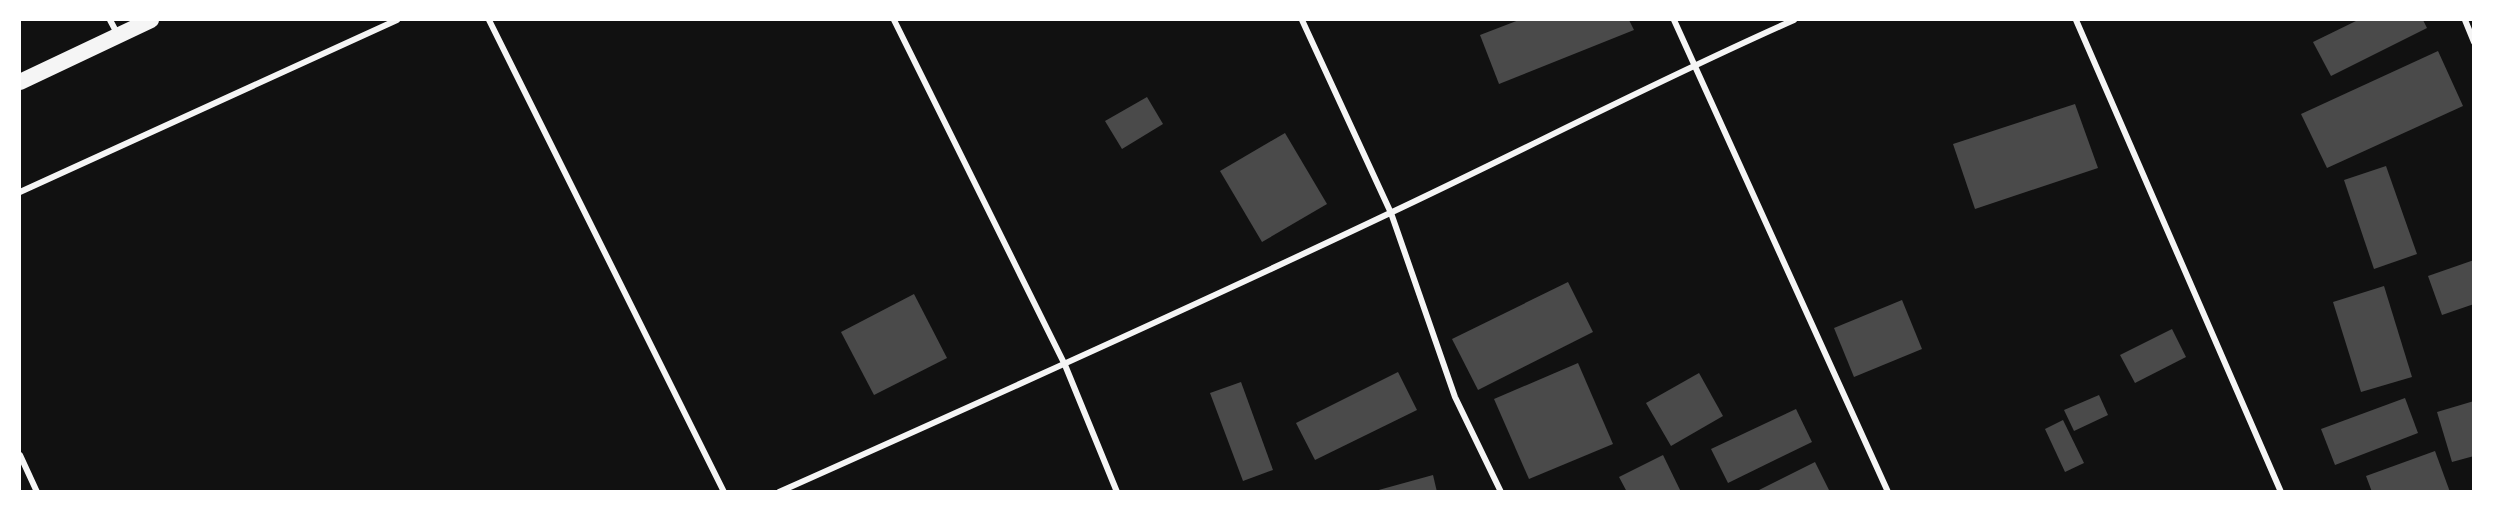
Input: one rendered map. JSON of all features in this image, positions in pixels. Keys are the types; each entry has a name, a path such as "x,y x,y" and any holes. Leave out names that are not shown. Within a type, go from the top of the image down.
{"highway":[{"path":"20,82 151,20"}],"street":[{"path":"110,20 118,36"},
{"path":"20,192 397,20"},
{"path":"489,20 724,492"},
{"path":"894,20 1065,365 1117,492"},
{"path":"1302,20 1391,213 1455,398 1501,492"},
{"path":"1674,20 1888,492"},
{"path":"779,492 1065,365 1391,213 1695,64 1794,20"},
{"path":"2076,20 2281,492"},
{"path":"2465,20 2474,42"},
{"path":"20,455 37,492"}],"building":[{"path":"1519,20 1629,20 1634,30 1499,84 1480,35"},
{"path":"2358,20 2423,20 2427,28 2331,76 2313,42"},
{"path":"2438,51 2463,106 2327,168 2301,114"},
{"path":"1147,97 1163,124 1122,149 1105,121"},
{"path":"2075,104 2098,168 1975,209 1953,144"},
{"path":"1285,133 1327,204 1262,242 1220,171"},
{"path":"2386,166 2417,254 2374,269 2344,180"},
{"path":"2474,260 2474,304 2442,315 2428,276"},
{"path":"1568,282 1593,332 1478,390 1452,339"},
{"path":"2384,286 2412,377 2361,392 2333,302"},
{"path":"914,294 947,358 874,395 841,332"},
{"path":"1902,300 1922,349 1854,377 1834,328"},
{"path":"2172,329 2186,357 2135,383 2120,355"},
{"path":"1578,363 1613,444 1529,479 1494,399"},
{"path":"1398,372 1417,410 1315,460 1296,423"},
{"path":"1699,373 1723,416 1671,446 1646,403"},
{"path":"1241,382 1273,470 1243,481 1210,393"},
{"path":"2099,395 2108,415 2074,431 2064,410"},
{"path":"2405,398 2418,433 2335,465 2321,429"},
{"path":"2474,401 2474,456 2452,462 2437,412"},
{"path":"1796,409 1812,442 1728,483 1711,449"},
{"path":"2063,420 2084,463 2065,472 2045,429"},
{"path":"2435,451 2450,492 2372,492 2366,476"},
{"path":"1663,455 1681,492 1627,492 1619,477"},
{"path":"1815,462 1830,492 1755,492"},
{"path":"1433,475 1437,492 1375,492 1375,491"}]}
